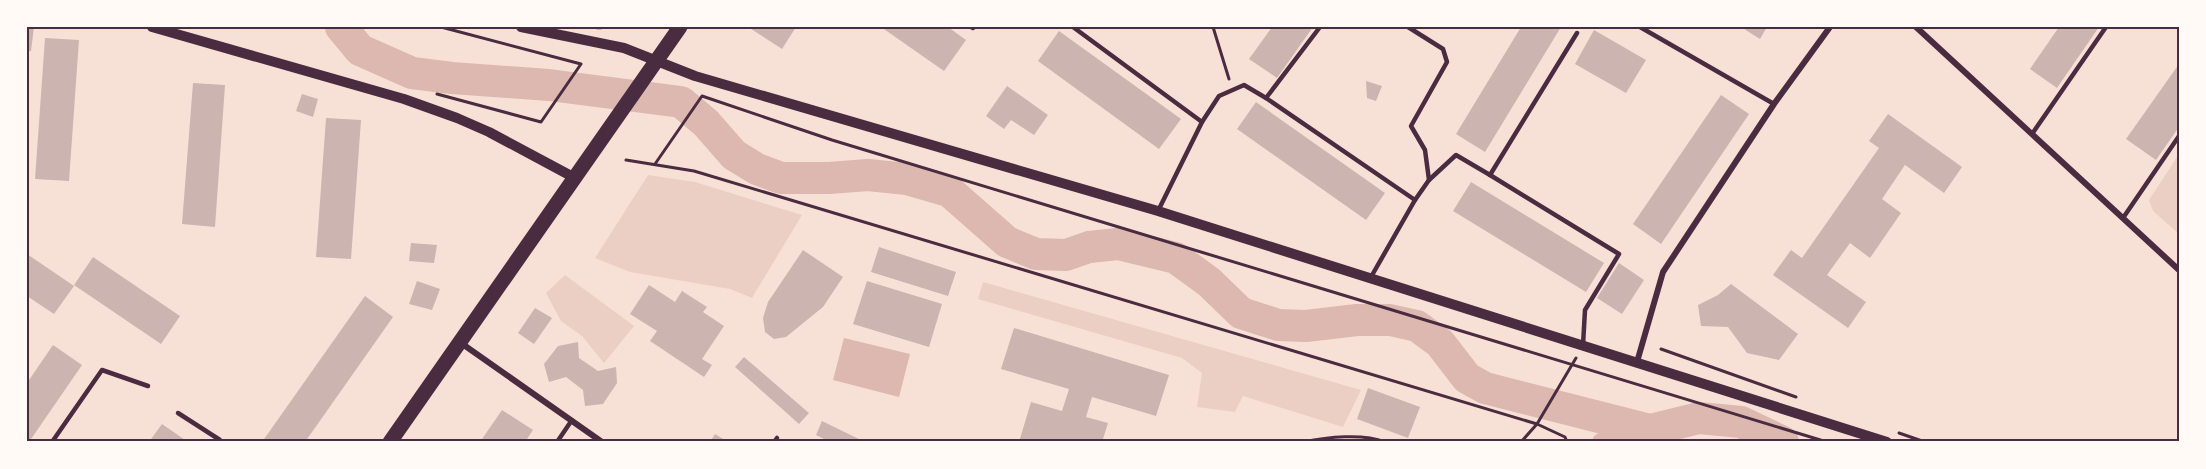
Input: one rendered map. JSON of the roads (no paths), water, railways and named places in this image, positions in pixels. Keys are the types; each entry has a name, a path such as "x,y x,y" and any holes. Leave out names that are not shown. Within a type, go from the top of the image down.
{"main road":[{"path":"390,442 680,27"}],"street":[{"path":"152,27 404,99 447,114 489,132 575,178"},
{"path":"521,27 624,48 695,76 1158,211 1887,442"},
{"path":"1637,362 1663,272 1774,104 1830,27"},
{"path":"1916,27 2179,270"},
{"path":"460,342 603,442"}],"lane":[{"path":"1073,27 1203,122"},
{"path":"1266,98 1320,27"},
{"path":"1408,27 1443,49 1446,62 1411,126 1425,150 1429,180"},
{"path":"1640,27 1774,104"},
{"path":"2032,134 2106,27"},
{"path":"1490,175 1577,33"},
{"path":"1158,211 1203,122 1220,96 1244,85 1415,200"},
{"path":"2123,218 2179,136"},
{"path":"1371,277 1415,200 1429,180 1456,154 1619,254 1586,309 1583,345"},
{"path":"52,442 102,370 148,386"},
{"path":"178,413 220,440 218,442"},
{"path":"557,442 572,420"}],"waterway":[{"path":"341,27 360,50 412,73 549,85 681,102 706,123 734,155 757,169 781,178 868,175 907,179 949,191 1007,242 1036,254 1066,255 1089,247 1118,244 1176,258 1209,282 1241,313 1278,325 1306,326 1357,320 1390,320 1417,326 1440,343 1467,378 1485,388 1650,430 1699,418 1741,422 1783,442"},
{"path":"1601,442 1632,437 1650,430"}]}
